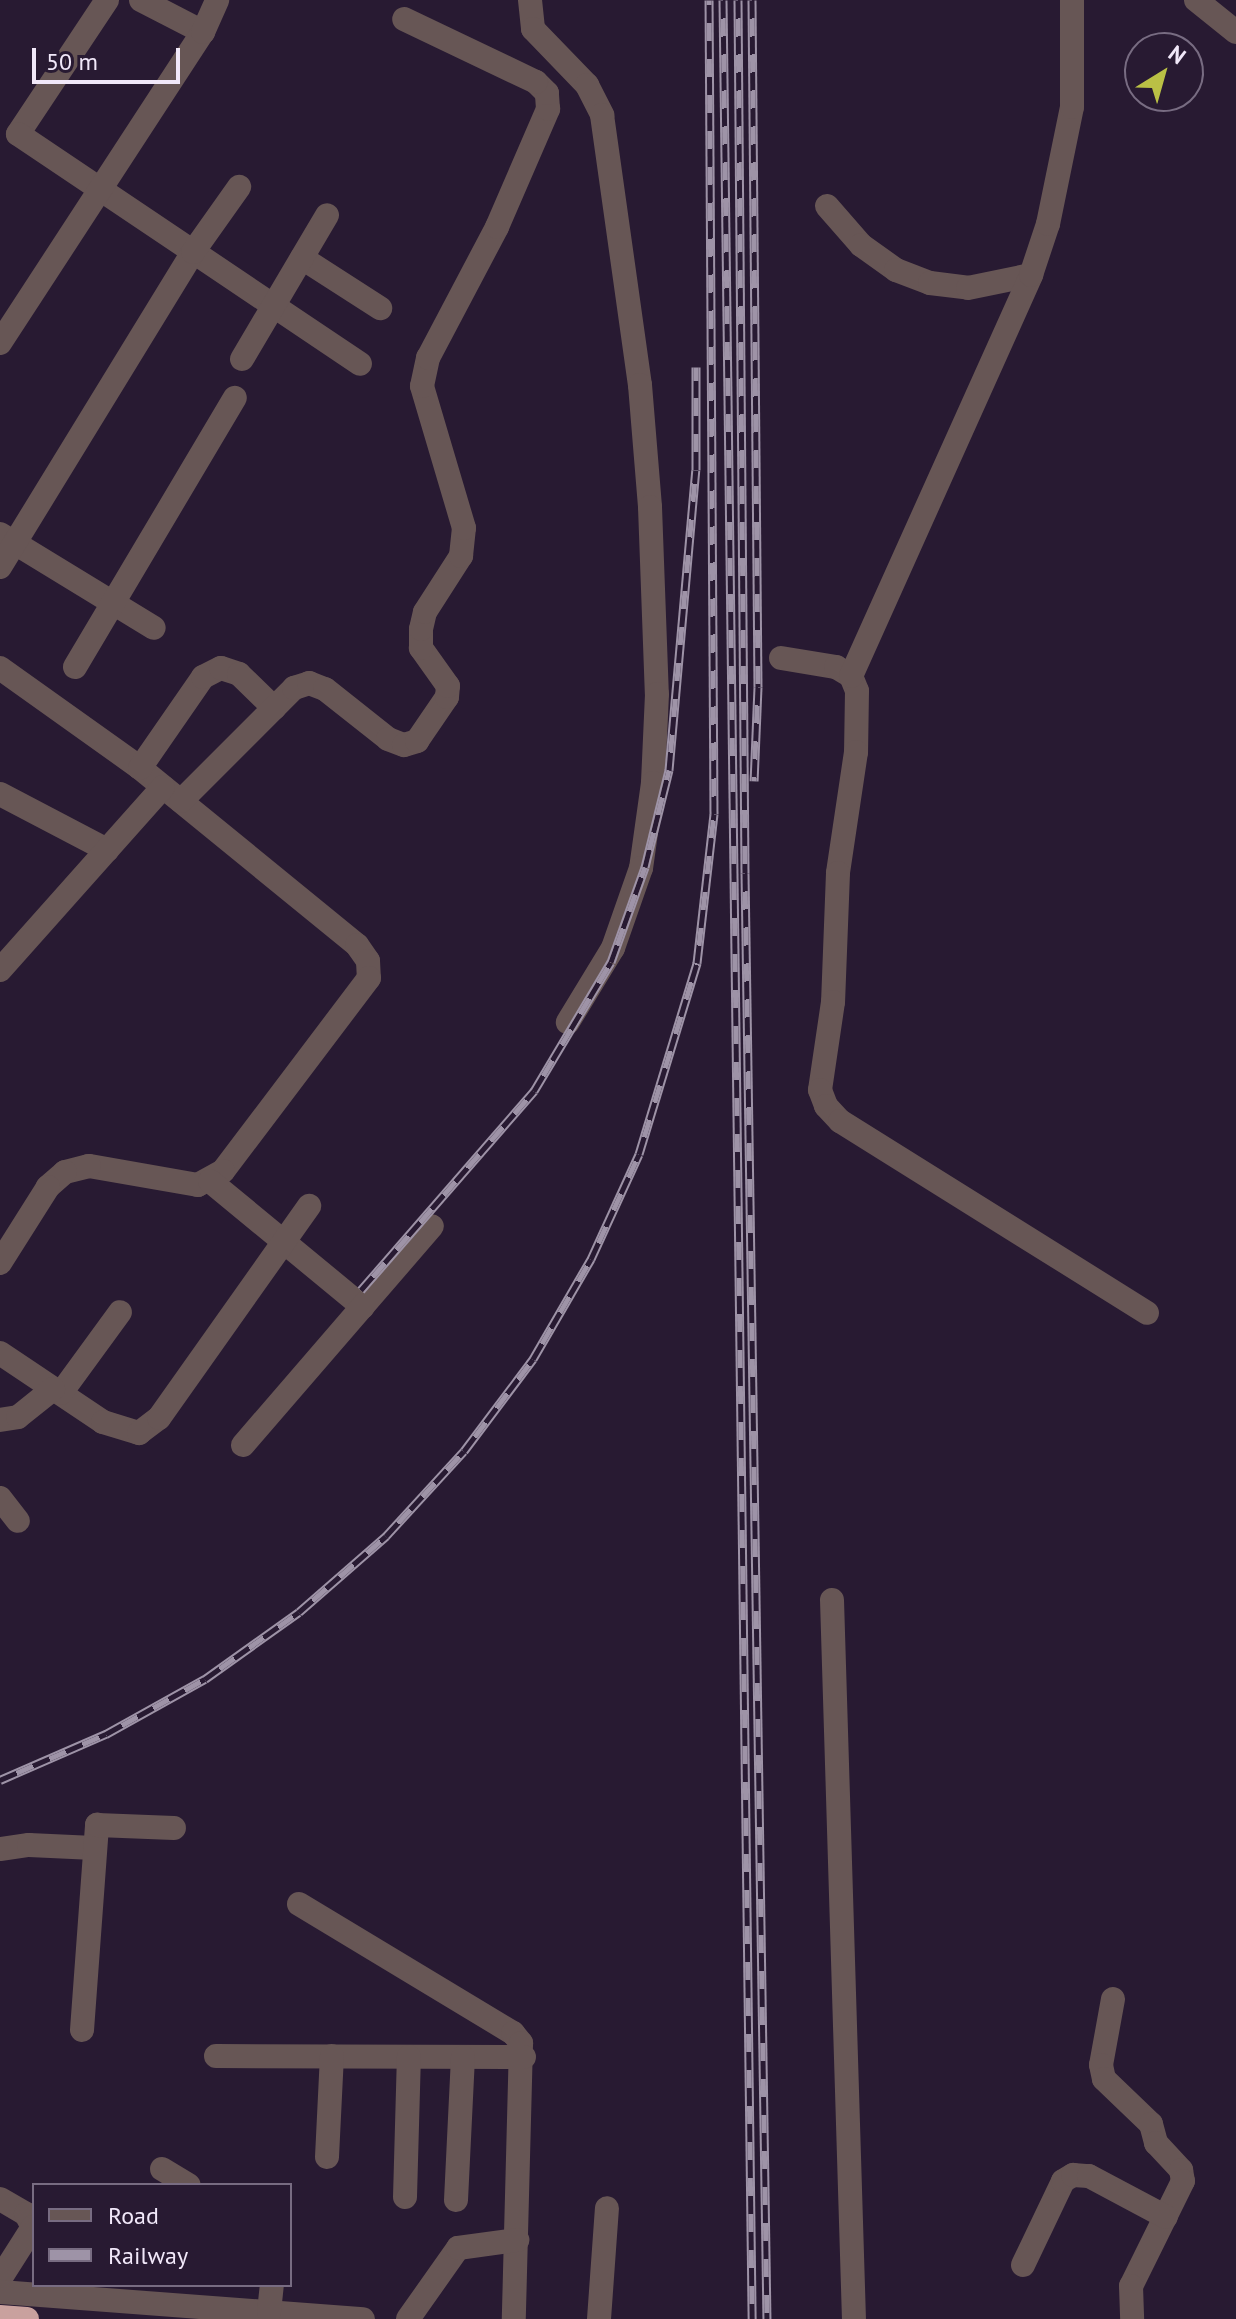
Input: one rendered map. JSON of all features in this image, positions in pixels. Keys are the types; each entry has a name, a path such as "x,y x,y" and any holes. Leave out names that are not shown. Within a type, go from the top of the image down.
{"highway":[{"path":"0,2317 27,2319"}],"street":[{"path":"107,0 18,134 360,364"},
{"path":"141,0 203,32"},
{"path":"3,331 203,32 217,0"},
{"path":"530,0 533,29 587,85 602,115 640,385 652,538 657,694 653,783 641,868 613,948 568,1022"},
{"path":"851,676 1031,275 1066,157 1072,0"},
{"path":"1196,0 1236,32"},
{"path":"0,970 107,850 294,688 309,683 325,689 388,739 404,745 417,741 447,697 448,686 421,648 421,629 425,612 461,556 464,528 422,386 428,358 497,227 548,109 547,93 536,82 404,19"},
{"path":"0,567 8,539 193,252 239,187"},
{"path":"827,206 861,245 896,270 930,283 968,288 1031,275"},
{"path":"242,359 327,215"},
{"path":"302,258 380,308"},
{"path":"75,667 235,398"},
{"path":"8,539 154,628"},
{"path":"781,658 836,667 851,676 857,691 856,752 838,873 833,1002 820,1090 826,1106 840,1121 1147,1313"},
{"path":"0,668 140,768 357,945 368,961 369,978 223,1171 210,1181 180,1183 89,1166 65,1172 48,1187 0,1263"},
{"path":"140,768 203,677 221,668 239,674 274,708"},
{"path":"0,794 107,850"},
{"path":"210,1181 363,1307"},
{"path":"0,1353 103,1422 139,1433 159,1418 309,1206"},
{"path":"243,1445 432,1226"},
{"path":"0,1420 18,1417 57,1391 120,1312"},
{"path":"0,1498 18,1521"},
{"path":"832,1600 854,2319"},
{"path":"82,2030 95,1831 102,1821 174,1828"},
{"path":"0,1849 29,1845 94,1848"},
{"path":"299,1904 513,2033 524,2057 514,2319"},
{"path":"1113,1999 1101,2065 1104,2079 1151,2124 1162,2154 1181,2170 1180,2191 1131,2286 1132,2319"},
{"path":"216,2056 524,2057"},
{"path":"327,2157 332,2056"},
{"path":"405,2197 409,2057"},
{"path":"456,2200 463,2057"},
{"path":"162,2169 186,2183"},
{"path":"1023,2265 1063,2181 1073,2175 1089,2176 1166,2217"},
{"path":"0,2199 26,2214 32,2225"},
{"path":"599,2319 607,2208"},
{"path":"0,2279 32,2229"},
{"path":"408,2319 458,2248 517,2240"},
{"path":"269,2312 272,2287"},
{"path":"0,2292 363,2319"}],"railway":[{"path":"0,1780 106,1734 205,1679 299,1612 386,1536 464,1451 533,1359 591,1259 639,1154 697,963 714,814 709,0"},
{"path":"723,0 752,2319"},
{"path":"738,0 745,873 767,2319"},
{"path":"752,0 758,687 754,781"},
{"path":"361,1290 534,1091 611,962 645,867 669,770 696,470 696,367"}]}
